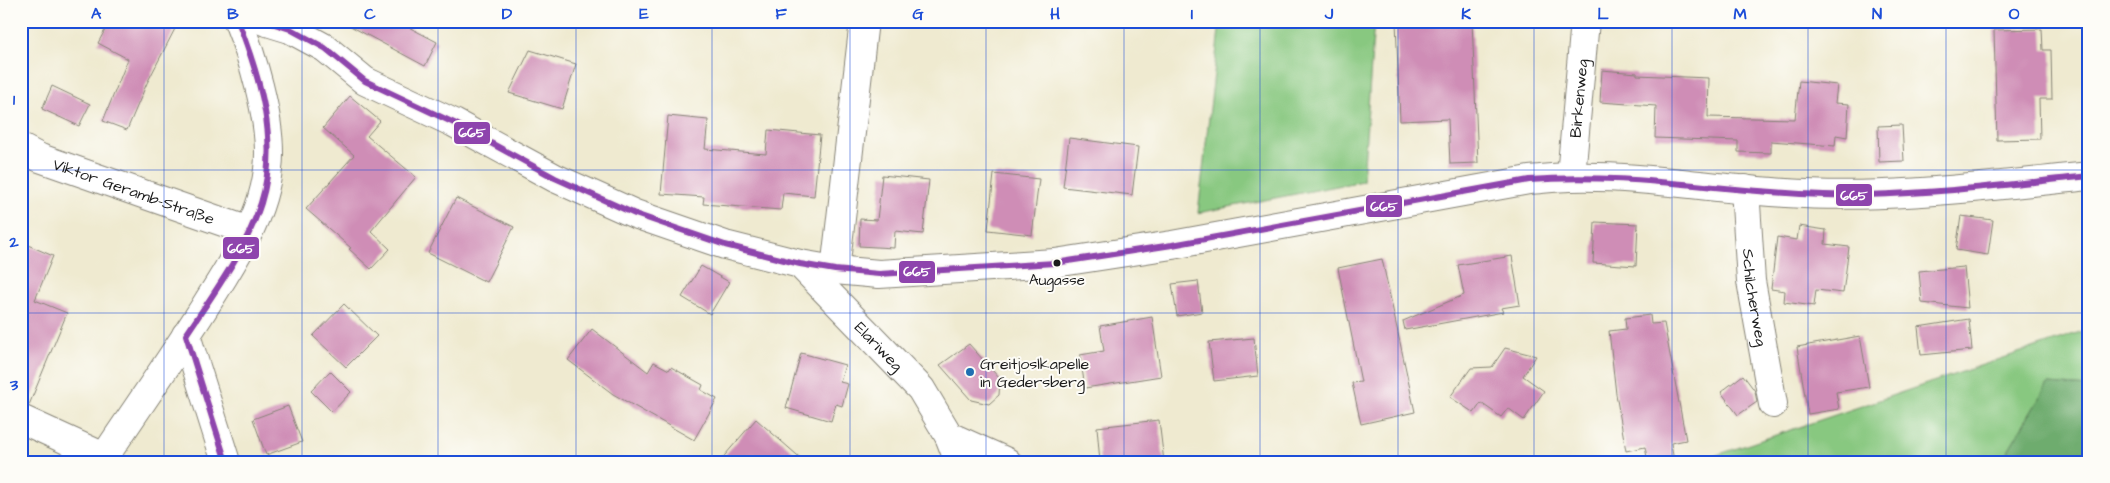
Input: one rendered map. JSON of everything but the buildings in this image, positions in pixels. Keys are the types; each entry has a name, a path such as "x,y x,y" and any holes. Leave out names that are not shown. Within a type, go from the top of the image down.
{"street":[{"path":"835,270 864,21"},
{"name":"Birkenweg","path":"1571,176 1585,21"},
{"path":"21,419 103,459 186,336 241,247 262,199 269,154 265,118 247,22 290,29 325,48 365,81 454,123 555,178 635,214 725,245 800,264 835,270 879,274 1056,263 1181,243 1529,180 1571,176 1745,190 1825,194 1878,193 1987,186 2089,176"},
{"name":"Viktor Geramb-Straße","path":"21,148 40,158 249,231"},
{"name":"Schilcherweg","path":"1745,190 1752,281 1773,404"},
{"name":"Elariweg","path":"800,264 921,389 949,436 960,462"},
{"path":"186,336 226,462"},
{"path":"949,436 1007,462"}],"green space":[{"path":"1220,21 1374,21 1363,181 1198,213"},
{"path":"2089,329 2089,387 2048,384 2001,462 1696,462"},
{"path":"2048,384 2089,387 2089,462 2001,462"}],"transit line":[{"name":"665","path":"226,462 186,335 247,238 261,203 266,180 269,157 265,110 254,65 238,21"},
{"name":"665","path":"265,21 290,29 325,48 365,81 454,123 555,178 635,214 725,245 800,264 835,270 879,274 1055,263 1172,245 1529,180 1567,178 1640,180 1787,193 1857,195 1957,190 2089,176"}],"place":[{"name":"Augasse","path":"1057,263"},
{"name":"Greitjoslkapelle in Gedersberg","path":"970,372"}]}
